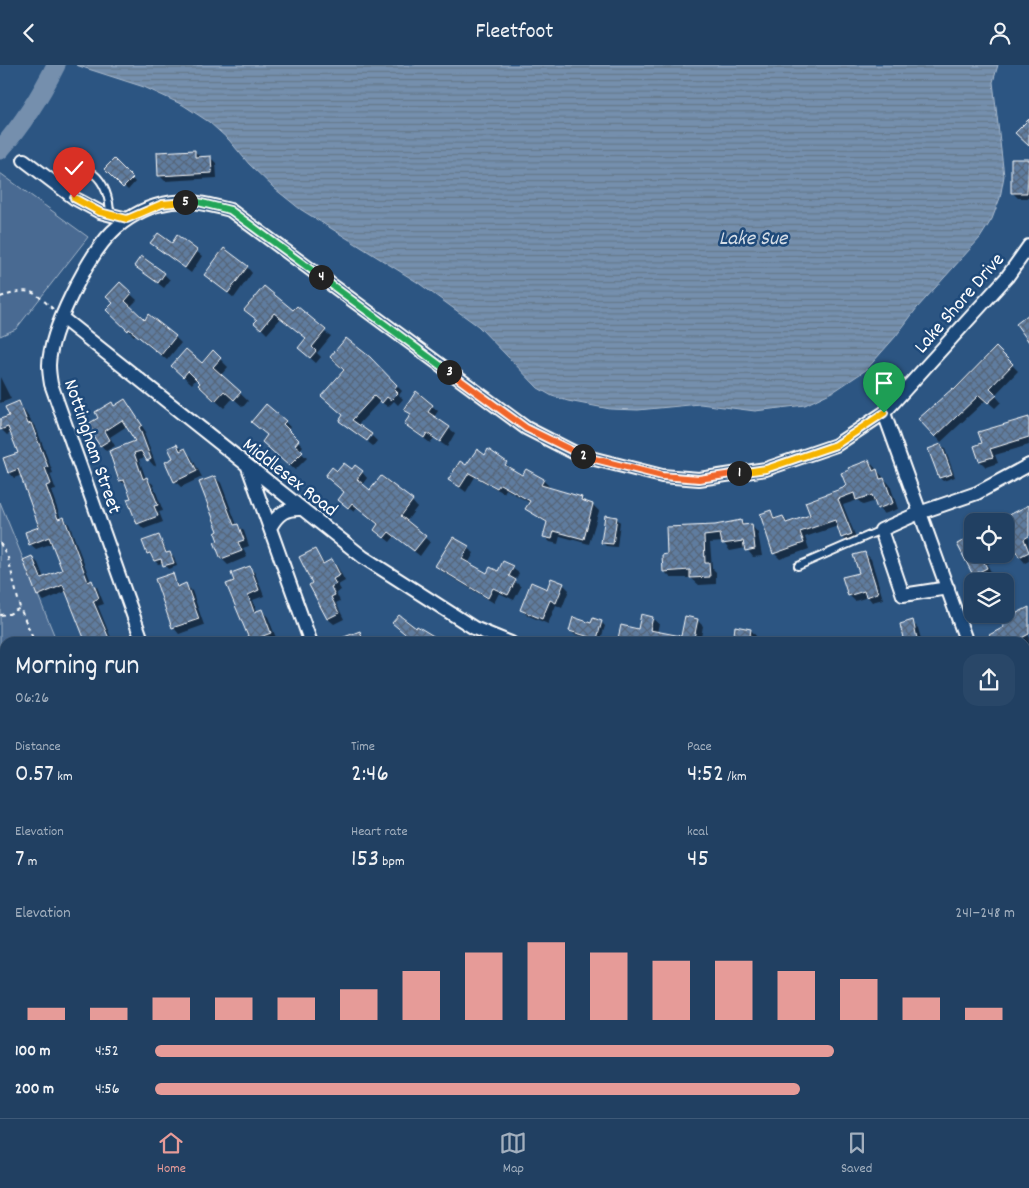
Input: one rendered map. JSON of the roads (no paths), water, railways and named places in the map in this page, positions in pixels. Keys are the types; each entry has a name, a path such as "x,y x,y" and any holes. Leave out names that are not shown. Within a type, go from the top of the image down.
{"street":[{"path":"24,160 56,185 93,209 127,219"},
{"name":"Lake Shore Drive","path":"127,219 162,204 194,201 230,210 526,428 579,455 662,476 699,479 766,469 836,445 884,413 1007,277 1029,246"},
{"name":"Nottingham Street","path":"127,219 111,233 82,273 53,341 50,356 51,384 142,637"},
{"name":"Middlesex Road","path":"62,318 363,557 474,628 496,637"},
{"path":"884,413 965,637"},
{"path":"948,588 903,595 882,530 919,513 977,493 1029,465"},
{"path":"248,467 309,637"},
{"path":"270,528 281,513 291,509 302,509"},
{"path":"474,628 477,637"}],"lane":[{"path":"56,185 65,174 77,168 84,169 99,180 108,194 110,215"},
{"path":"798,566 882,530"}],"water":[{"name":"Lake Sue","path":"76,65 998,65 993,82 1004,176 1000,198 992,219 980,238 917,308 896,336 866,370 836,390 805,405 755,411 700,404 638,410 610,409 568,401 552,396 538,388 478,326 417,282 300,209 275,189 249,164 229,140 209,122 183,105 144,87"}],"waterway":[{"path":"0,150 31,109 56,65"}]}
